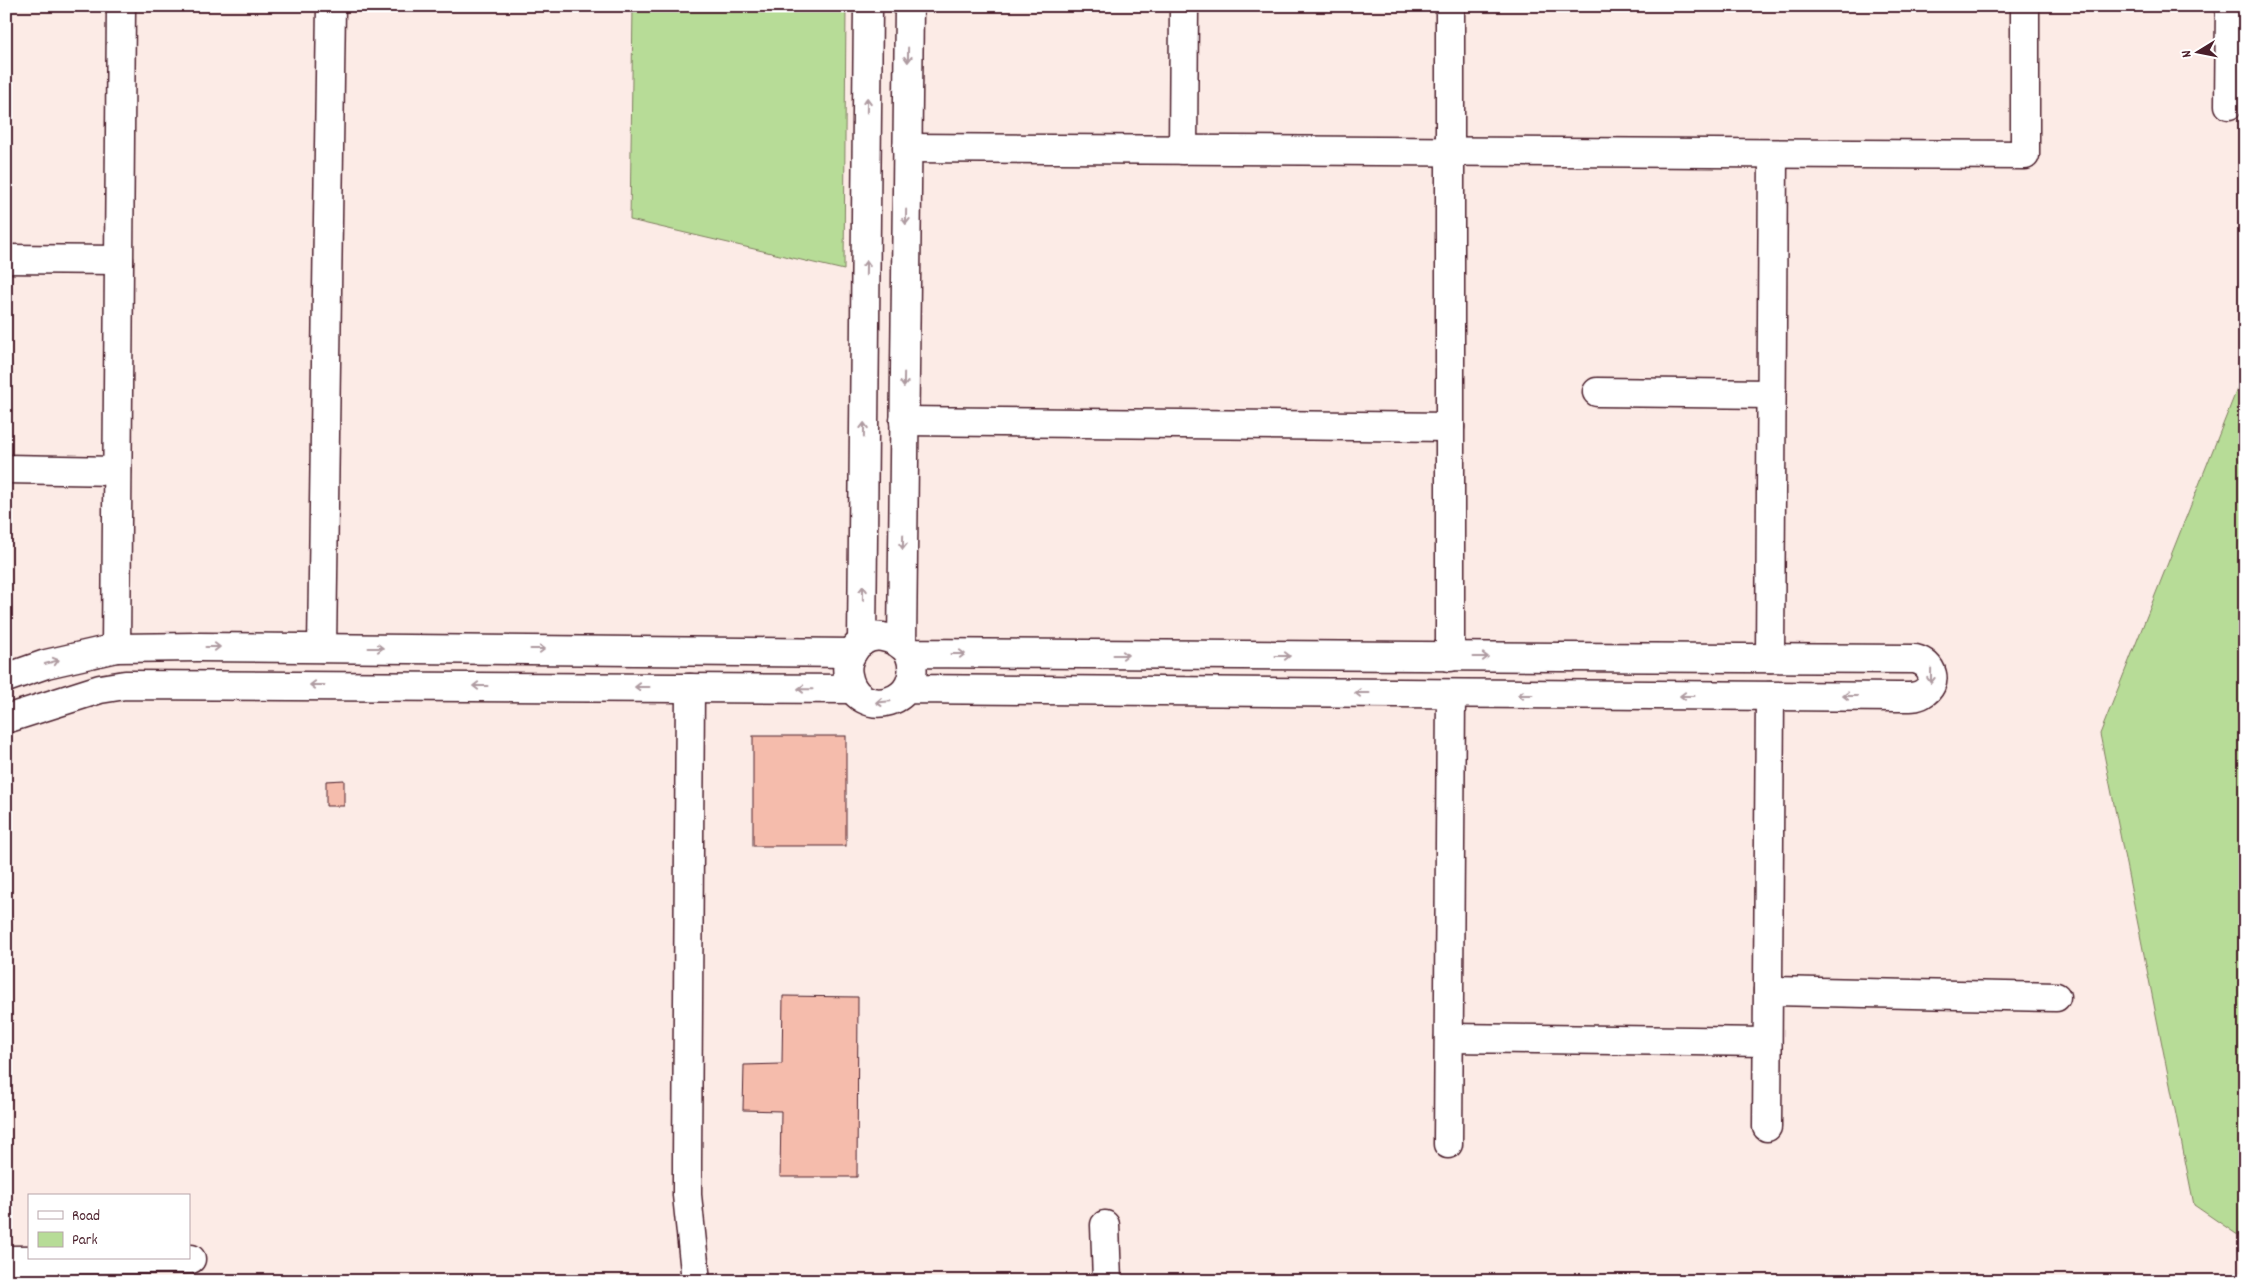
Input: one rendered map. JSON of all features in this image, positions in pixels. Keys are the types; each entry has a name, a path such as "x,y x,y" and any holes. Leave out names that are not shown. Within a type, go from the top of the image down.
{"street":[{"path":"116,648 121,6"},
{"path":"322,648 330,6"},
{"path":"868,6 857,647 847,671 853,689 860,697 870,702 880,703 890,701 907,689 913,672 906,649 904,421 909,6"},
{"path":"1183,150 1184,6"},
{"path":"1450,6 1450,657"},
{"path":"907,148 2025,154 2025,6"},
{"path":"2229,105 2230,6"},
{"path":"1770,658 1773,154"},
{"path":"6,259 119,260"},
{"path":"1597,392 1771,394"},
{"path":"904,421 1450,427"},
{"path":"6,469 117,470"},
{"path":"6,678 46,664 116,648 857,647 872,637 882,636 892,639 906,649 1450,657 1915,659 1924,661 1931,668 1932,680 1929,688 1921,694 1913,696 907,689"},
{"path":"6,719 100,689 125,685 853,689"},
{"path":"690,688 687,1162 696,1281"},
{"path":"1448,1144 1451,694"},
{"path":"1767,1127 1770,696"},
{"path":"1768,991 2056,997"},
{"path":"1449,1038 1767,1042"},
{"path":"1105,1225 1107,1281"},
{"path":"6,1260 191,1260"}],"green space":[{"path":"633,6 846,6 844,270 630,220"},
{"path":"2245,369 2245,1240 2194,1205 2100,734"}],"building":[{"path":"753,736 846,736 846,846 753,846"},
{"path":"344,780 344,806 326,806 326,781"},
{"path":"783,996 858,997 857,1177 780,1177 781,1111 743,1110 744,1065 782,1064"}]}
